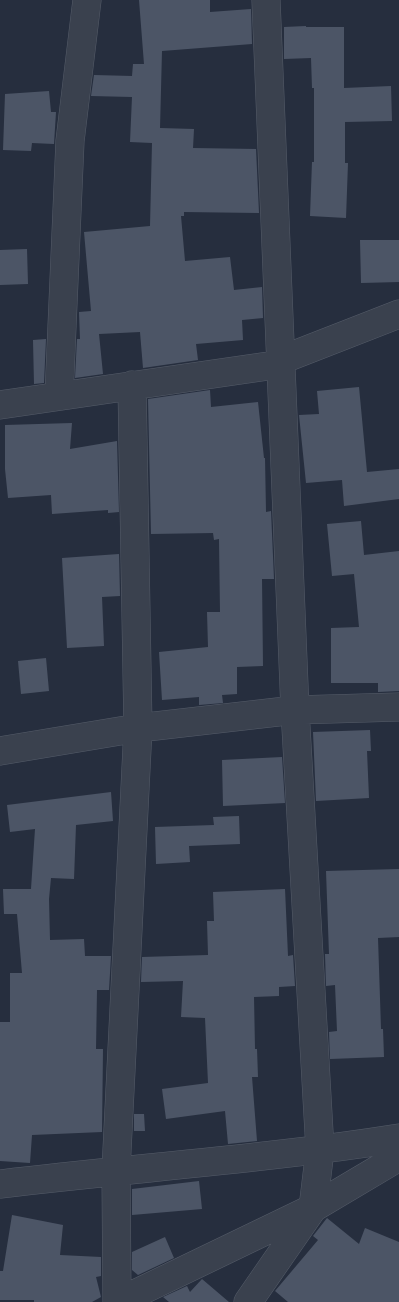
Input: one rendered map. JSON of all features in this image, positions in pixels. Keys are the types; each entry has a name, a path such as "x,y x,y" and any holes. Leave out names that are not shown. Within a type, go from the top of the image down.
{"street":[{"path":"59,396 70,140 88,0"},
{"path":"248,1302 313,1208 320,1150 295,710 266,0"},
{"path":"0,405 281,362 399,314"},
{"path":"132,386 138,728 116,1170 117,1302 313,1208 399,1157"},
{"path":"0,751 138,728 295,710 399,707"},
{"path":"0,1184 116,1170 320,1150 399,1138"}],"building":[{"path":"139,0 210,0 210,12 251,9 252,44 162,51 160,128 194,129 193,148 256,149 259,213 184,212 184,216 181,216 185,261 230,257 234,290 262,287 263,318 242,320 243,340 196,344 198,360 143,368 140,332 99,334 103,374 75,378 77,339 80,339 79,312 91,311 84,232 150,226 152,143 130,142 132,97 91,96 94,75 132,76 133,64 144,64"},
{"path":"284,27 344,27 344,88 391,86 392,121 345,122 345,163 348,163 346,218 310,216 312,162 314,162 314,88 312,88 311,58 284,59"},
{"path":"49,91 51,112 56,112 54,144 32,143 31,151 3,150 5,94"},
{"path":"360,240 399,240 399,282 361,283"},
{"path":"27,249 28,284 0,285 0,250"},
{"path":"46,339 44,383 34,384 33,340"},
{"path":"359,387 367,472 399,469 399,499 344,506 342,480 306,483 299,415 319,414 317,391"},
{"path":"210,390 211,407 258,402 265,458 266,512 271,511 274,579 262,579 263,666 237,667 237,694 222,695 223,703 199,705 199,697 162,700 159,652 208,647 207,612 220,612 219,539 214,540 213,533 151,534 148,399"},
{"path":"72,423 70,449 117,441 119,512 108,513 108,510 52,514 51,495 8,498 5,469 5,425"},
{"path":"361,521 364,555 399,551 399,691 378,692 378,683 331,683 331,628 359,627 354,574 332,576 327,524"},
{"path":"119,554 120,596 102,597 104,646 67,648 62,558"},
{"path":"46,658 49,691 21,694 18,661"},
{"path":"370,730 371,751 367,751 369,798 316,801 313,732"},
{"path":"282,757 285,803 223,806 222,760"},
{"path":"111,792 113,821 76,825 74,879 51,878 49,899 50,940 84,939 85,956 111,956 109,990 97,990 96,1049 103,1049 102,1132 32,1135 30,1163 0,1161 0,1022 10,1022 10,973 22,973 17,914 4,914 3,889 31,889 35,829 10,832 7,805"},
{"path":"239,816 240,844 189,846 190,862 156,864 155,827 214,825 213,817"},
{"path":"399,869 399,937 378,938 381,1029 383,1029 384,1057 330,1059 329,1032 337,1031 335,985 326,986 325,954 329,954 326,871"},
{"path":"285,889 288,956 293,955 295,986 279,987 279,996 254,997 255,1049 257,1049 258,1077 252,1077 257,1141 228,1144 225,1111 166,1119 162,1089 208,1083 205,1018 181,1017 183,981 141,982 142,957 208,955 207,921 214,921 213,892"},
{"path":"134,1114 144,1114 145,1131 134,1131"},
{"path":"199,1181 202,1209 132,1215 132,1189"},
{"path":"12,1215 63,1225 60,1255 101,1257 101,1276 96,1277 101,1297 92,1302 0,1300 0,1271 3,1271"},
{"path":"327,1218 359,1244 365,1228 399,1242 399,1302 288,1302 275,1291 318,1240 313,1236"},
{"path":"165,1237 174,1258 138,1275 132,1270 132,1252"},
{"path":"202,1279 229,1302 169,1302 163,1297 187,1286 190,1292"}]}
